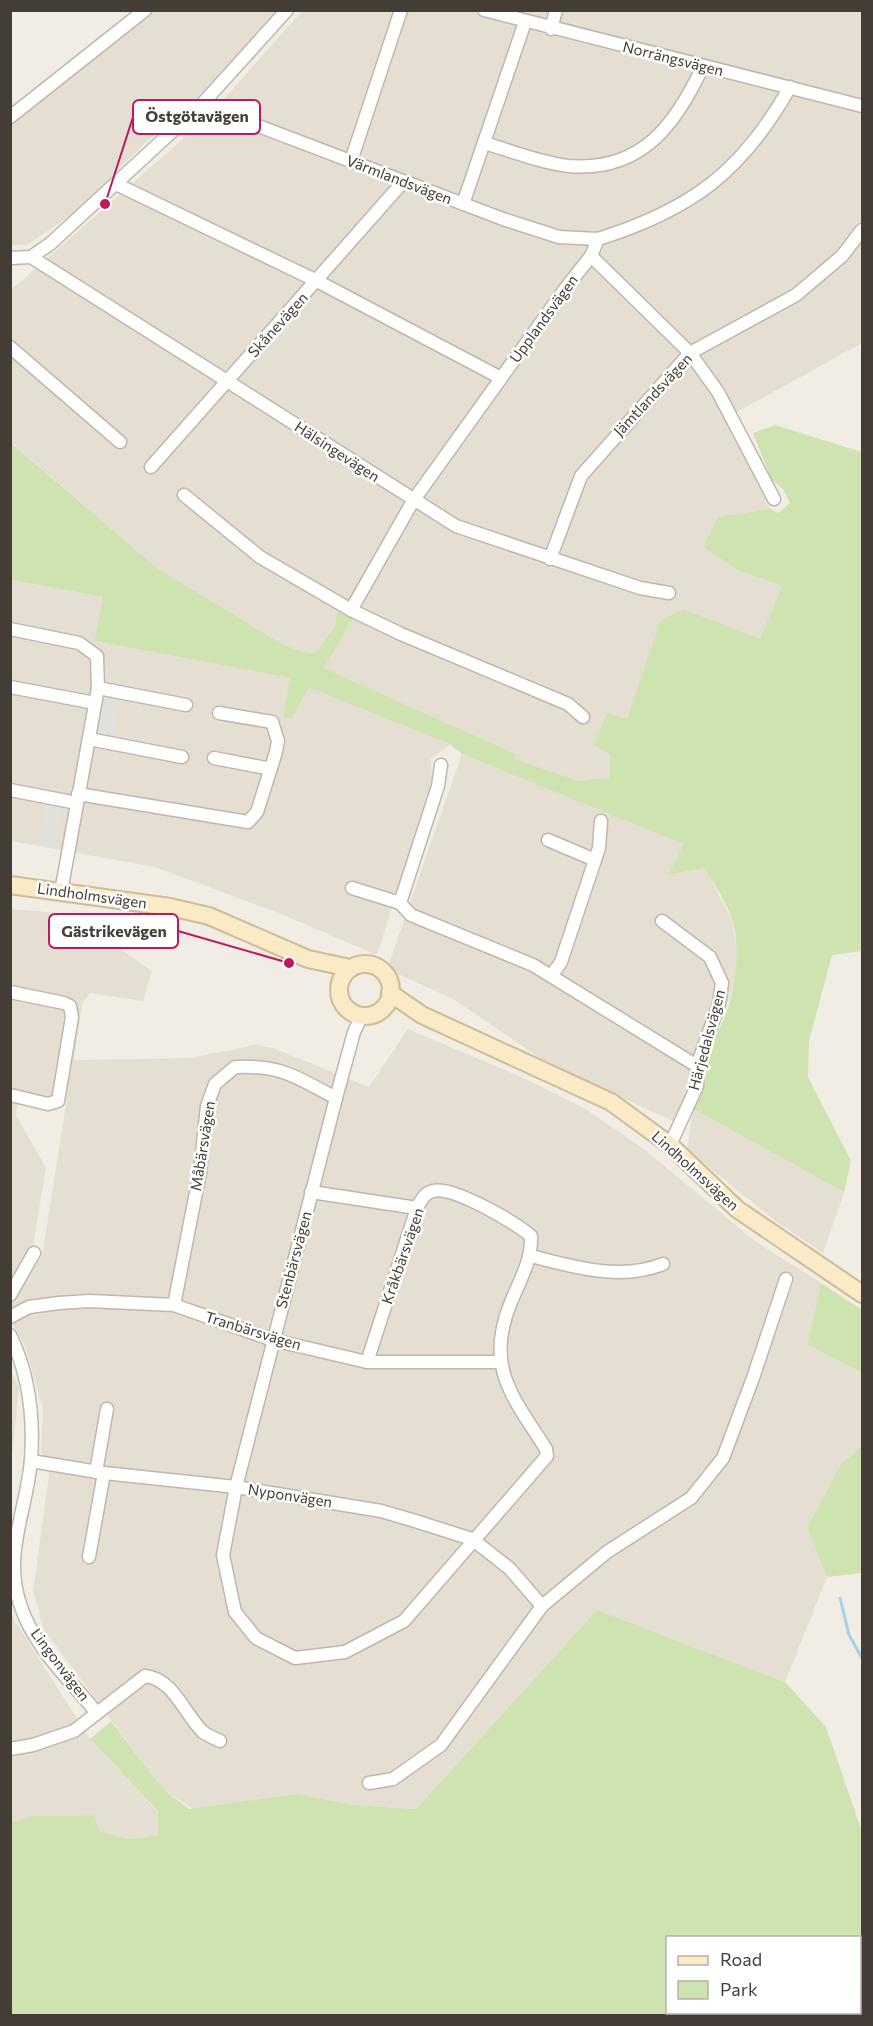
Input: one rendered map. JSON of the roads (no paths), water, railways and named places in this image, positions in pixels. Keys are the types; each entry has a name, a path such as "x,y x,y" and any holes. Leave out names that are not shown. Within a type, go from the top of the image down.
{"main road":[{"name":"Lindholmsvägen","path":"10,885 170,907 209,916 308,959 350,969 368,964 380,969 388,980 390,993 422,1015 611,1102 670,1145 737,1209 862,1294"},
{"name":"Lindholmsvägen","path":"308,959 339,988 341,1000 358,1014 371,1015 382,1009 422,1015"},
{"path":"339,988 342,977 350,969"},
{"path":"382,1009 390,993"}],"street":[{"path":"10,117 145,10"},
{"path":"10,258 31,257 50,244 204,102 287,10"},
{"path":"351,161 401,10"},
{"name":"Norrängsvägen","path":"484,10 551,29 862,106"},
{"path":"551,29 556,10"},
{"path":"463,204 525,22"},
{"path":"484,143 569,166 603,164 620,159 652,141 671,125 703,66"},
{"path":"598,239 638,227 701,192 734,166 759,137 790,87"},
{"name":"Värmlandsvägen","path":"204,102 219,111 463,204 558,237 598,239"},
{"name":"Skånevägen","path":"151,466 403,182"},
{"path":"116,184 317,281 501,378"},
{"name":"Jämtlandsvägen","path":"550,559 580,476 690,353 796,295 842,256 862,230"},
{"name":"Upplandsvägen","path":"351,610 413,501 591,256 598,239"},
{"path":"591,256 690,353 718,392 774,499"},
{"name":"Hälsingevägen","path":"31,257 413,501 456,526 640,588 669,592"},
{"path":"10,347 120,442"},
{"path":"184,495 260,557 351,610 400,634 568,704 583,717"},
{"path":"10,629 79,643 97,656 98,688 61,892"},
{"path":"10,687 95,703"},
{"path":"98,688 186,705"},
{"path":"10,790 248,822 257,812 278,741 272,722 219,713"},
{"path":"89,739 182,757"},
{"path":"214,758 271,769"},
{"path":"400,903 438,786 441,765"},
{"path":"552,975 561,962 599,848 601,821"},
{"path":"548,840 595,860"},
{"path":"352,888 400,903 411,915 533,965 697,1066"},
{"name":"Härjedalsvägen","path":"662,921 711,957 722,983 719,1004 697,1066 697,1086 670,1145"},
{"path":"10,992 64,1003 70,1006 72,1017 58,1101 48,1104 10,1095"},
{"name":"Stenbärsvägen","path":"358,1014 236,1487 223,1555 235,1612 256,1638 295,1658 345,1652 404,1621 472,1539 547,1456 546,1449 509,1391 499,1362"},
{"name":"Måbärsvägen","path":"174,1305 200,1172 207,1106 215,1084 235,1067 261,1066 279,1069 336,1098"},
{"name":"Kråkbärsvägen","path":"368,1362 417,1208 424,1196 434,1190 455,1194 521,1228 531,1236 531,1256"},
{"path":"311,1192 417,1208"},
{"path":"10,1295 34,1253"},
{"path":"499,1362 510,1306 531,1256 579,1268 623,1271 644,1271 663,1264"},
{"path":"369,1783 393,1779 441,1745 542,1606 607,1552 691,1498 723,1458 786,1279"},
{"name":"Tranbärsvägen","path":"10,1317 29,1307 59,1303 88,1301 174,1305 273,1340 368,1362 499,1362"},
{"name":"Lingonvägen","path":"10,1335 15,1360 31,1405 31,1461 13,1542 14,1576 24,1616 45,1651 96,1712"},
{"path":"89,1557 107,1409"},
{"name":"Nyponvägen","path":"31,1461 100,1473 236,1487 381,1511 472,1539"},
{"path":"472,1539 509,1568 542,1606"},
{"path":"10,1749 74,1731 145,1676 156,1677 169,1688 204,1732 220,1741"}],"waterway":[{"path":"840,1598 849,1635 862,1658"}],"place":[{"name":"Östgötavägen","path":"105,204"},
{"name":"Gästrikevägen","path":"289,963"}]}
